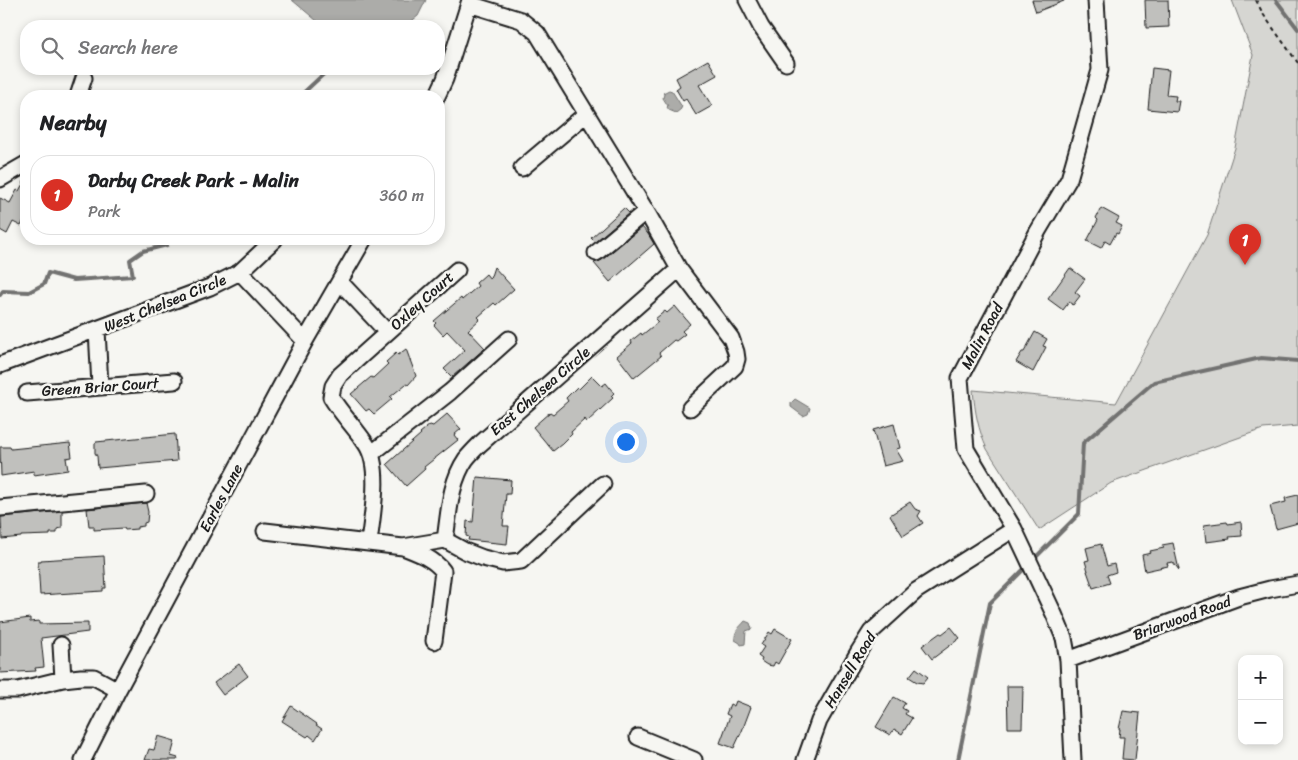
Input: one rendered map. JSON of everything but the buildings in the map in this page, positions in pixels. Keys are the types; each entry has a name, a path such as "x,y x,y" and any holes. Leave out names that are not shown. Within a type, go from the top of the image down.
{"street":[{"path":"747,0 761,27 786,63"},
{"name":"Malin Road","path":"1073,760 1068,660 1064,638 1014,529 966,449 960,378 1038,231 1069,179 1100,70 1096,0"},
{"path":"440,90 470,2 521,20 537,33 646,211 679,269 735,346 737,360 735,366 690,408"},
{"path":"80,90 84,78"},
{"path":"522,168 586,114"},
{"path":"0,179 20,167"},
{"path":"596,253 646,211"},
{"path":"240,272 269,245"},
{"name":"Earles Lane","path":"83,760 118,690 305,341 361,245"},
{"name":"East Chelsea Circle","path":"445,540 452,494 460,469 467,458 480,444 679,269"},
{"name":"Oxley Court","path":"387,332 457,270"},
{"name":"West Chelsea Circle","path":"0,365 210,287 240,272 305,341"},
{"path":"340,282 387,332 340,375 333,386 331,396 338,409 366,444 374,469 369,543"},
{"path":"97,330 100,386"},
{"path":"370,454 450,392 509,339"},
{"name":"Green Briar Court","path":"27,393 174,381"},
{"path":"266,531 403,547 445,540 482,558 502,562 521,561 603,484"},
{"path":"0,508 146,494"},
{"name":"Hansell Road","path":"805,760 819,721 871,632 916,590 1014,529"},
{"path":"403,547 438,564 443,571 434,641"},
{"name":"Briarwood Road","path":"1068,660 1239,597 1298,584"},
{"path":"61,644 63,679"},
{"path":"0,690 18,690 63,679 81,677 94,678 118,690"},
{"path":"638,737 694,760"}],"path":[{"path":"1256,0 1262,14 1298,63"}],"shaded area":[{"path":"292,0 426,0 418,16 413,20 316,20"},
{"path":"1232,0 1298,0 1298,426 1263,429 1111,483 1039,530 987,449 977,420 973,390 1116,403 1207,235 1235,148 1253,55"},
{"path":"669,90 672,91 682,107 676,113 669,110 663,98 663,93"},
{"path":"795,399 810,408 808,414 803,416 791,407 791,403"},
{"path":"745,621 750,623 752,629 746,631 745,644 741,645 735,640 735,634"}],"waterway":[{"path":"1276,0 1298,29"},
{"path":"306,90 323,75"},
{"path":"0,295 3,291 29,292 44,284 48,273 74,280 133,276 130,260 143,251 167,245"},
{"path":"1032,561 1079,514 1083,443 1154,382 1261,358 1298,361"},
{"path":"958,760 990,603 1027,566"}],"place":[{"name":"Darby Creek Park - Malin","path":"1245,265"}]}
